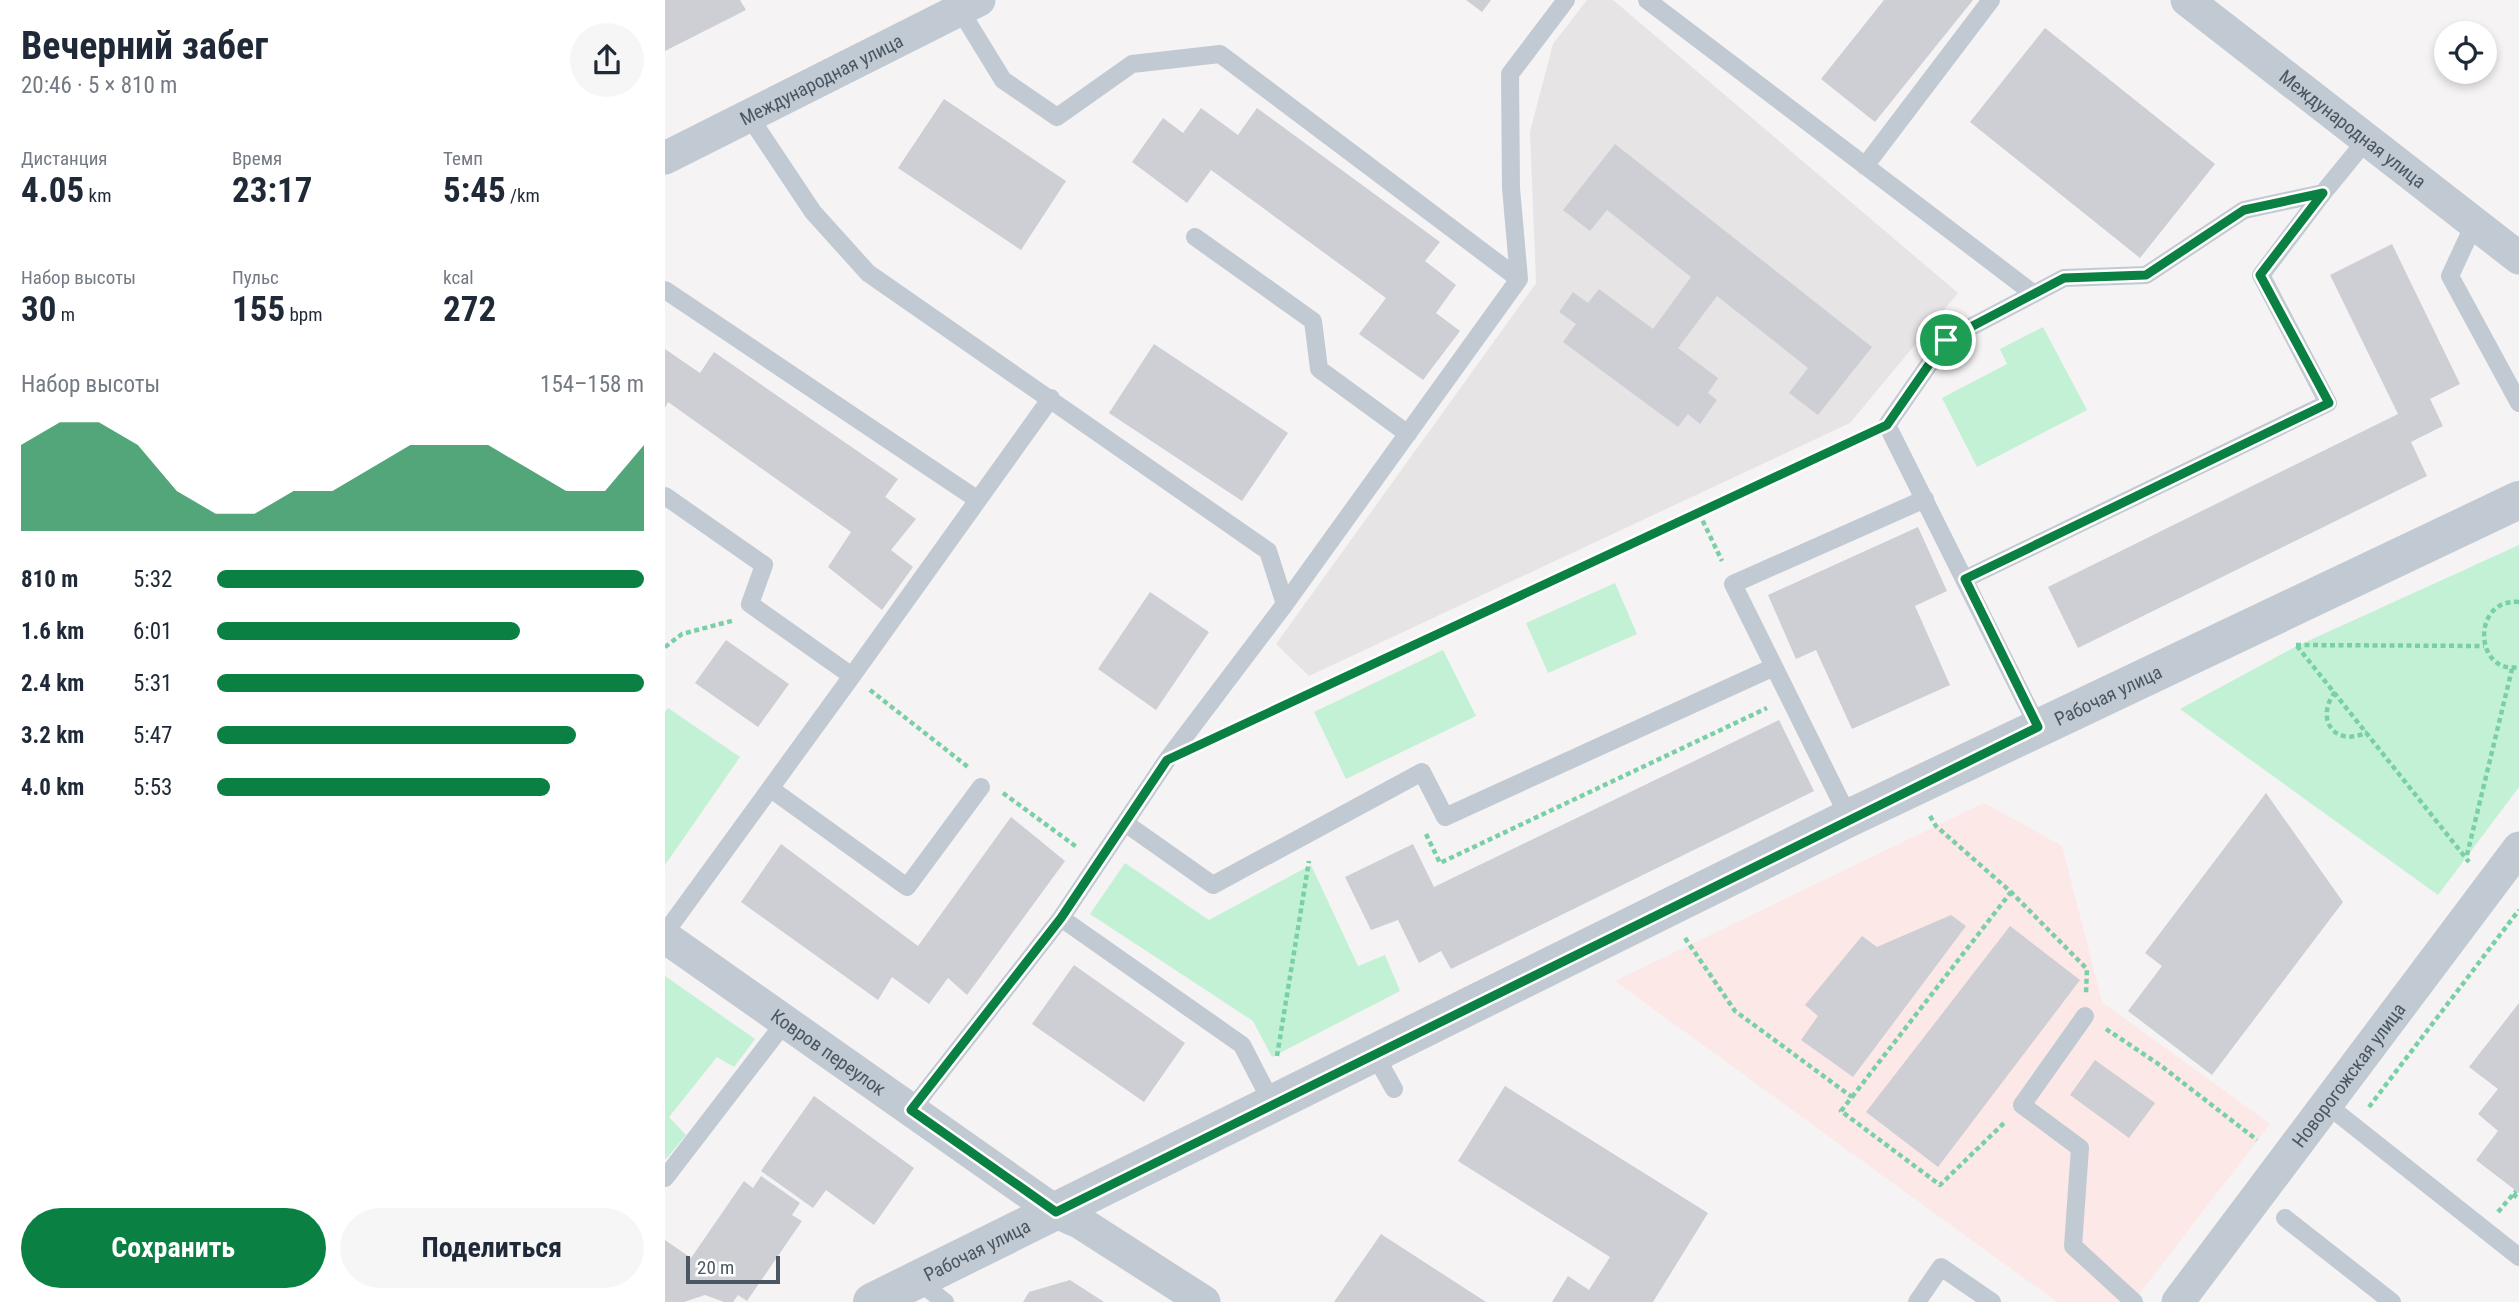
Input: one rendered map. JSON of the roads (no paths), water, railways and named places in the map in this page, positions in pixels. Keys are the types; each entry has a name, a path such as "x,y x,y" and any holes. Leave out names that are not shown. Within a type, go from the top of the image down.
{"street":[{"name":"Международная улица","path":"2187,0 2519,258"},
{"name":"Международная улица","path":"665,158 969,5"},
{"name":"Рабочая улица","path":"872,1302 931,1291 1056,1212 1849,818 2519,500"},
{"name":"Новорогожская улица","path":"2178,1302 2519,848"},
{"name":"Ковров переулок","path":"665,935 1056,1212 1081,1223 1205,1302"}],"lane":[{"path":"911,1110 1061,918 1167,760 1285,604 1519,279 1511,188 1510,74 1566,0"},
{"path":"1647,0 2034,294"},
{"path":"1865,166 1991,0"},
{"path":"969,5 1003,80 1057,117 1132,64 1220,54 1519,279"},
{"path":"749,116 813,212 868,273 1268,551 1285,604"},
{"path":"1965,579 2329,403 2260,275 2368,138"},
{"path":"2038,727 1887,425 1946,340 2064,278 2146,275 2244,210 2323,193"},
{"path":"2475,222 2450,276 2519,403"},
{"path":"1195,237 1313,321 1319,369 1408,434"},
{"path":"665,290 978,500"},
{"path":"665,935 1051,398"},
{"path":"665,496 764,565 750,604 852,676"},
{"path":"1849,818 1733,584 1925,499"},
{"path":"1125,823 1213,885 1422,772 1445,817 1774,667"},
{"path":"771,789 907,887 981,787"},
{"path":"1061,918 1241,1045 1273,1105"},
{"path":"2085,1016 2021,1105 2080,1148 2073,1246 2134,1302"},
{"path":"665,1178 785,1022"},
{"path":"1375,1055 1394,1089"},
{"path":"2326,1104 2519,1257"},
{"path":"2285,1218 2392,1302"},
{"path":"1917,1302 1941,1267 1992,1302"}]}
